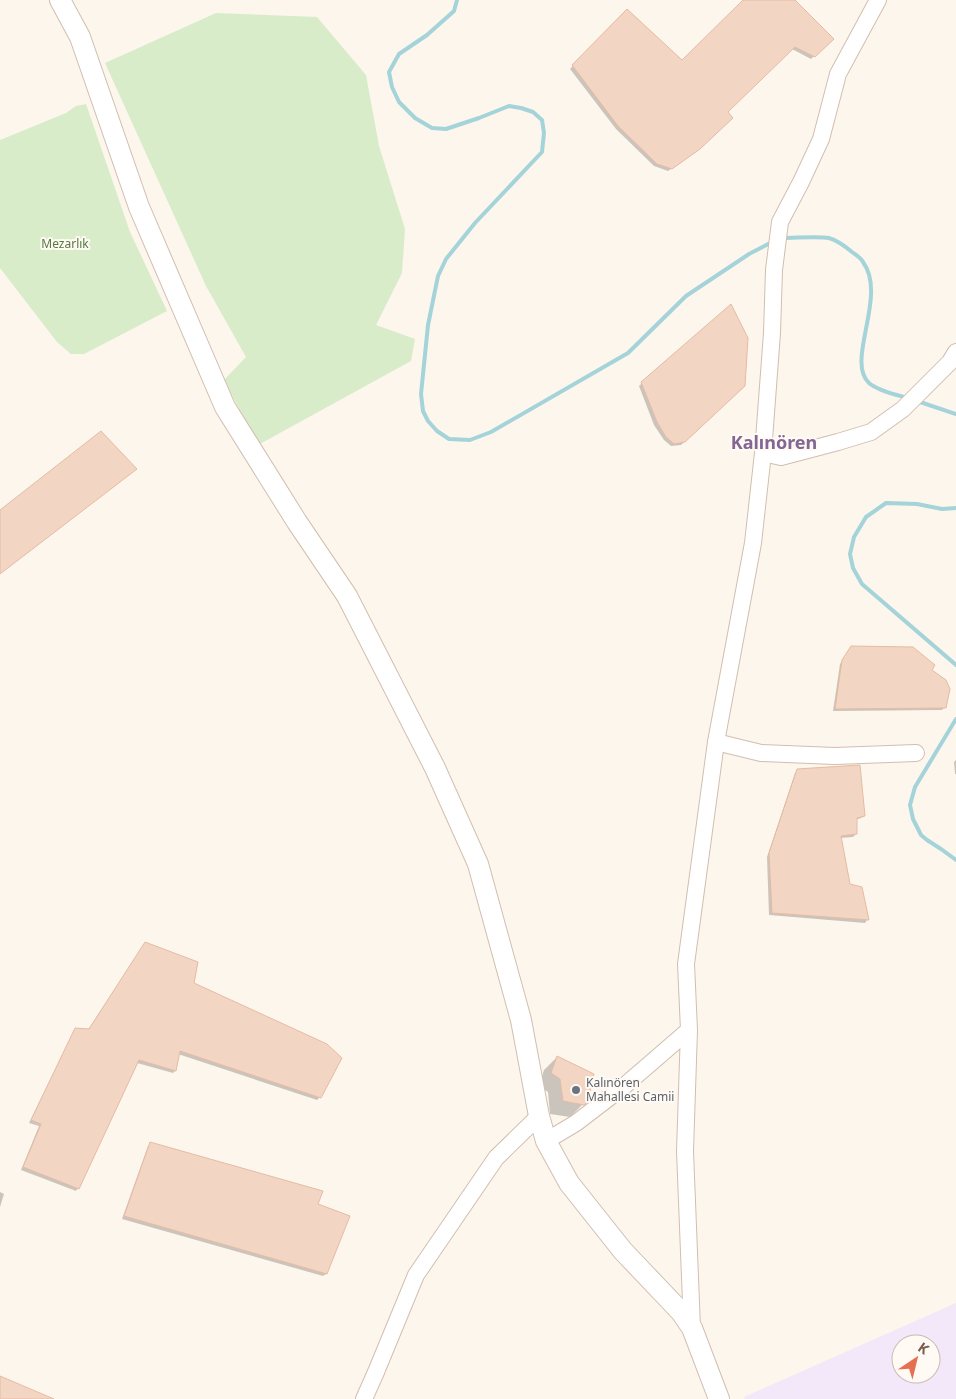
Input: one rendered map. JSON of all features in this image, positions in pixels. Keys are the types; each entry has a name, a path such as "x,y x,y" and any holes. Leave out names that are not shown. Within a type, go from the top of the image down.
{"street":[{"path":"60,0 80,37 139,207 225,407 297,522 347,596 435,768 478,864 521,1020 539,1116 546,1141 569,1184 623,1251 681,1312 692,1328 719,1399"},
{"path":"692,1328 685,1151 689,1030 686,964 716,742 753,543 763,453 772,333 774,270 780,222 821,139 838,74 878,0"},
{"path":"763,453 781,457 871,432 903,409 950,362 956,352"},
{"path":"716,742 761,753 835,756 916,753"},
{"path":"546,1141 576,1123 623,1087 689,1030"},
{"path":"364,1399 416,1275 496,1158 539,1116"}],"shaded area":[{"path":"956,1303 956,1399 745,1399 744,1397"}],"green space":[{"path":"216,13 317,17 366,75 379,146 405,229 402,273 376,325 415,339 411,361 258,445 224,380 246,357 206,286 105,63"},
{"name":"Mezarlık","path":"86,104 130,232 167,311 84,354 71,354 57,342 0,268 0,140 66,113 76,106"}],"building":[{"path":"743,0 795,0 834,39 815,57 795,47 728,112 733,118 700,149 672,169 657,164 618,126 572,65 627,9 682,60"},
{"path":"731,304 748,338 745,386 685,442 674,444 666,437 657,422 641,382"},
{"path":"101,431 137,469 0,574 0,510"},
{"path":"851,646 913,647 935,665 932,670 946,680 950,689 946,708 835,709 842,660"},
{"path":"860,765 865,816 857,818 857,834 841,836 850,884 862,887 869,920 772,913 769,853 797,769"},
{"path":"145,942 198,962 194,983 327,1044 342,1058 321,1098 180,1051 176,1071 139,1060 79,1189 23,1167 41,1124 31,1120 75,1028 89,1029"},
{"name":"Kalınören Mahallesi Camii","path":"557,1056 594,1074 588,1101 584,1105 563,1101 560,1079 551,1073"},
{"path":"150,1142 323,1191 318,1204 350,1216 327,1274 124,1216"},
{"path":"0,1376 54,1399 0,1399"}],"waterway":[{"path":"457,0 454,11 427,35 399,54 389,72 392,87 399,102 415,118 432,128 446,129 509,106 521,108 533,112 542,120 544,133 542,152 475,223 446,259 438,276 428,325 421,394 423,411 428,421 437,431 449,439 470,440 491,432 628,353 686,296 749,254 772,242"},
{"path":"783,238 829,238 844,246 862,261 869,276 871,292 861,360 863,373 873,386 908,398"},
{"path":"917,401 956,414"},
{"path":"956,508 942,509 917,504 886,503 866,517 854,537 850,554 853,568 862,584 956,665"},
{"path":"956,719 915,787 910,805 913,819 921,835 956,860"}],"place":[{"name":"Kalınören Mahallesi Camii","path":"576,1090"}],"district":[{"name":"Kalınören","path":"774,443"}]}
